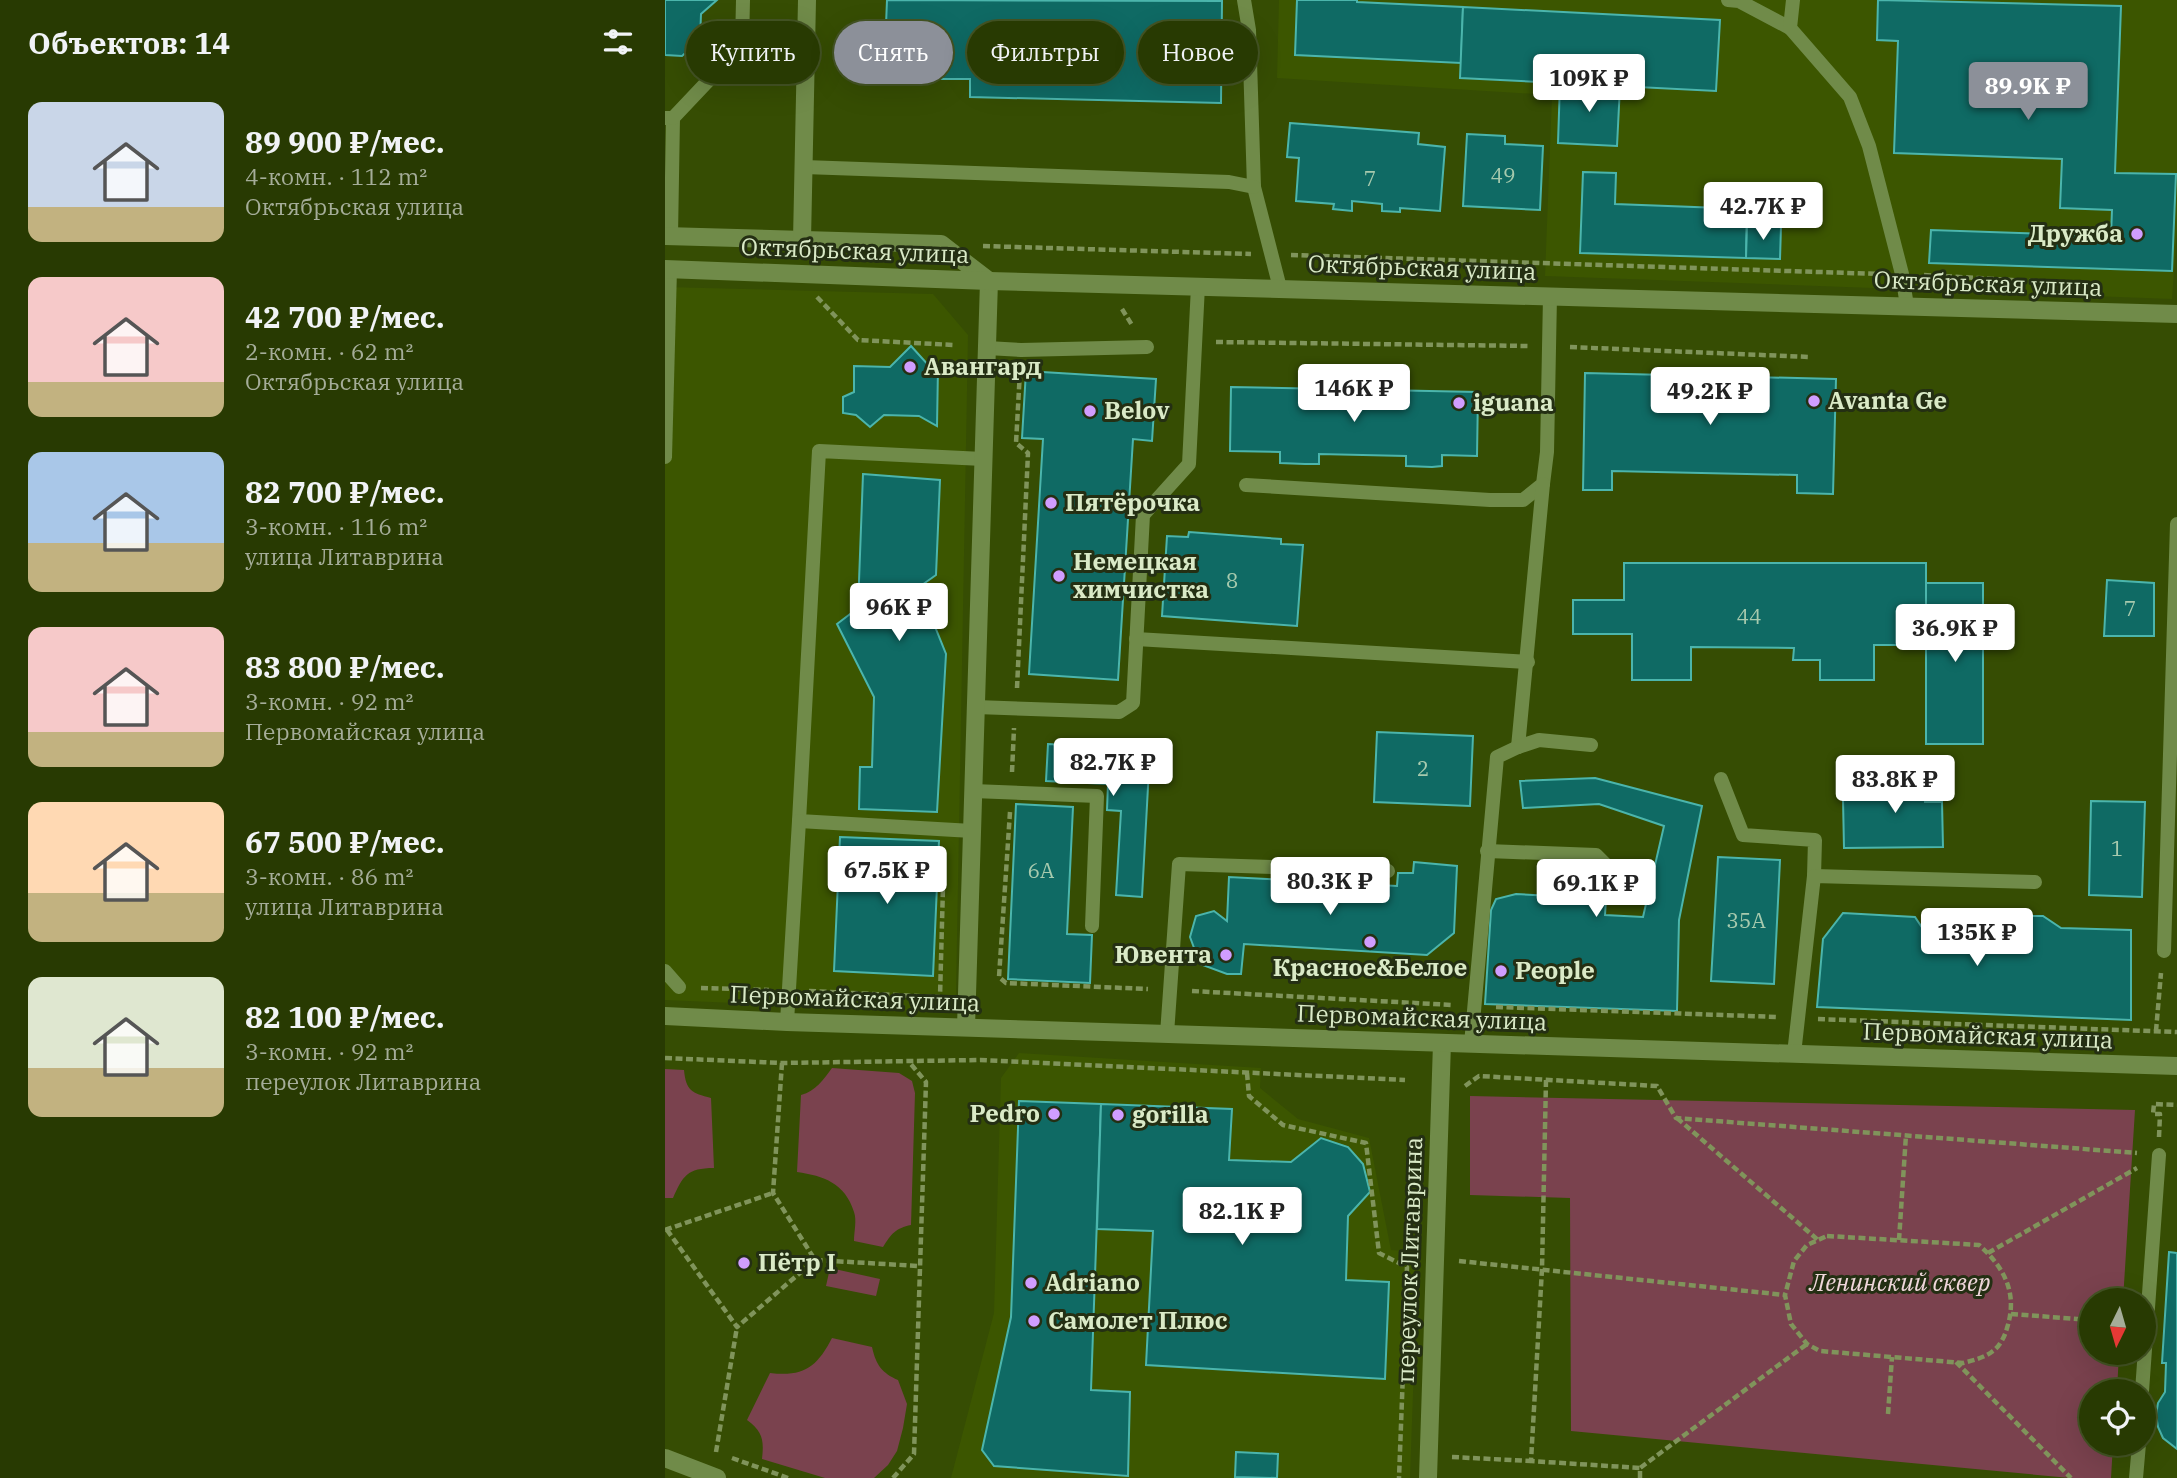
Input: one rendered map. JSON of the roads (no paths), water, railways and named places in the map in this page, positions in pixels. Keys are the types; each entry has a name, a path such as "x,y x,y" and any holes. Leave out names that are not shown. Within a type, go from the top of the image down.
{"street":[{"path":"802,240 807,0"},
{"path":"668,236 941,244 989,281 966,1027"},
{"name":"Октябрьская улица","path":"668,269 989,281 2177,314"},
{"name":"Первомайская улица","path":"665,1016 2177,1066"},
{"name":"переулок Литаврина","path":"1428,1478 1442,1043"},
{"path":"665,1458 717,1478"}],"lane":[{"path":"668,236 669,118 742,45 743,0"},
{"path":"1244,0 1249,30 1254,187 1280,288"},
{"path":"1728,0 1739,1 1790,29 1850,97 1869,146 1902,274 1907,306"},
{"path":"1790,29 1793,0"},
{"path":"804,167 1229,182 1254,187"},
{"path":"665,457 668,269"},
{"path":"976,707 1119,712 1133,703 1143,515 1189,464 1198,286"},
{"path":"1518,747 1547,452 1550,296"},
{"path":"987,348 1021,350 1147,347"},
{"path":"787,1022 819,450 983,459"},
{"path":"1246,485 1523,500 1543,484"},
{"path":"2164,951 2177,524"},
{"path":"1136,639 1528,662"},
{"path":"1471,1044 1497,757 1539,740 1591,744"},
{"path":"1721,779 1743,835 1815,840 1814,876 1794,1054"},
{"path":"973,791 1097,796 1092,926"},
{"path":"799,821 972,831"},
{"path":"1487,851 1596,855 1625,884"},
{"path":"1167,1034 1179,864 1388,871"},
{"path":"1814,876 2035,882"},
{"path":"665,971 679,987"},
{"path":"2143,1379 2159,1155"},
{"path":"2136,1478 2138,1456"}],"place":[{"name":"Дружба","path":"2137,234"},
{"name":"Авангард","path":"910,367"},
{"name":"Avanta Ge","path":"1814,401"},
{"name":"iguana","path":"1459,403"},
{"name":"Belov","path":"1090,411"},
{"name":"Пятёрочка","path":"1051,503"},
{"name":"Немецкая химчистка","path":"1059,576"},
{"name":"Красное&Белое","path":"1370,942"},
{"name":"Ювента","path":"1226,955"},
{"name":"People","path":"1501,971"},
{"name":"Pedro","path":"1054,1114"},
{"name":"gorilla","path":"1118,1115"},
{"name":"Пётр I","path":"744,1263"},
{"name":"Adriano","path":"1031,1283"},
{"name":"Самолет Плюс","path":"1034,1321"}],"park label":[{"name":"Ленинский сквер","path":"1900,1283"}]}
